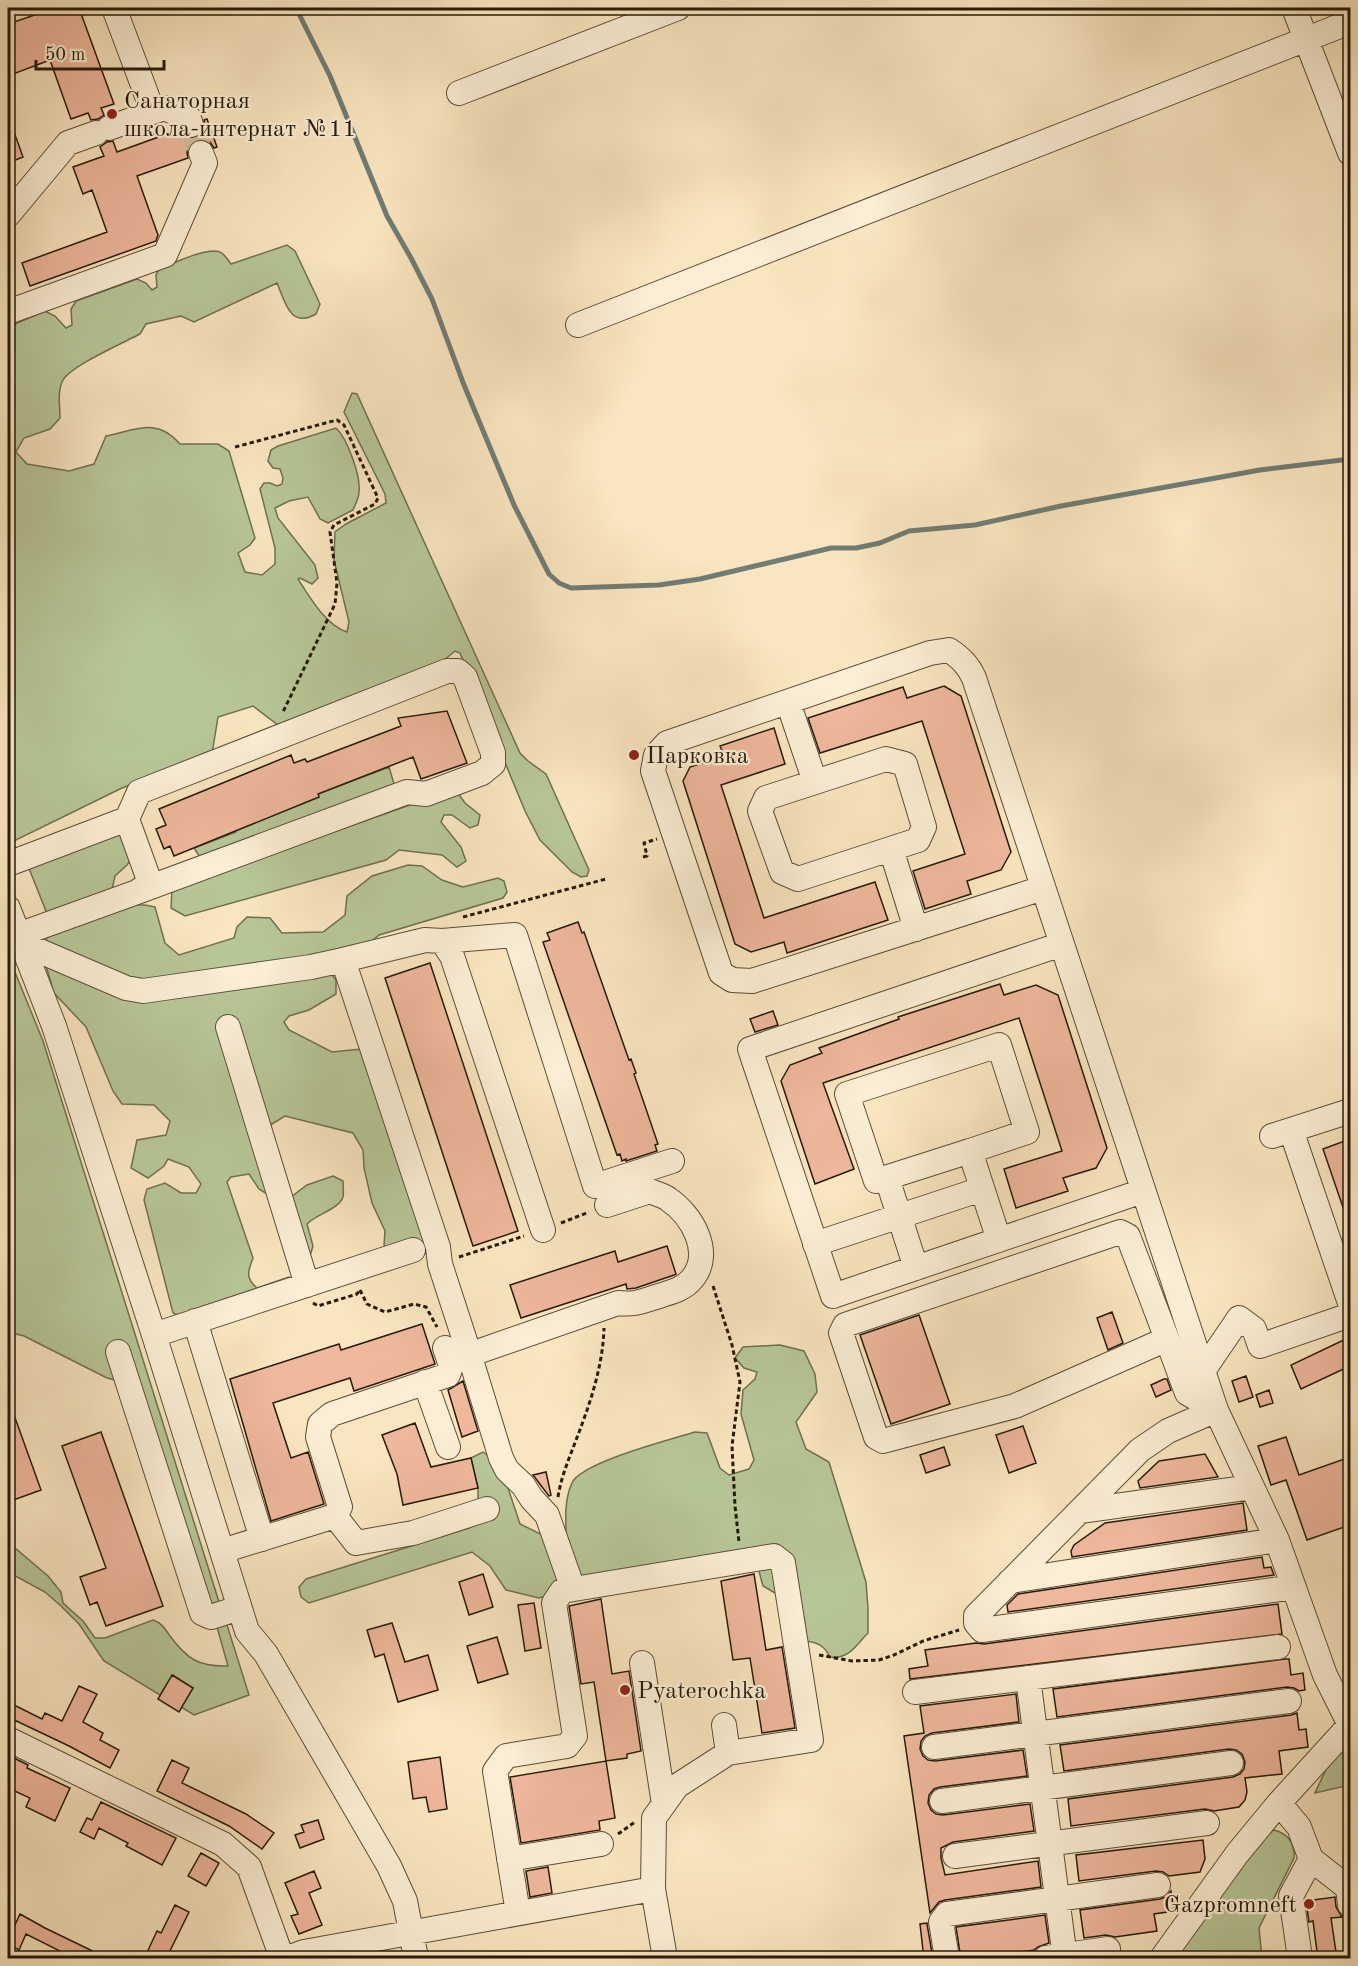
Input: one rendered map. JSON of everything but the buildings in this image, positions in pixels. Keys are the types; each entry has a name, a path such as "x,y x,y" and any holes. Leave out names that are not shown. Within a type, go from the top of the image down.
{"street":[{"path":"114,8 153,112"},
{"path":"459,93 678,8"},
{"path":"1293,8 1350,153"},
{"path":"578,326 1350,22"},
{"path":"8,215 68,143 164,108 189,118 191,125"},
{"path":"8,312 165,255 205,163 201,153"},
{"path":"1043,888 752,981 732,980 722,973 653,771 656,754 666,743 930,653 949,651 962,659 974,678 1216,1410 1277,1540 1325,1675 1350,1725 1279,1803 1237,1854 1167,1953"},
{"path":"20,939 137,892 407,792 426,794 482,772 493,764 493,753 465,677 458,671 447,671 139,792 127,819 148,877 147,885 137,892"},
{"path":"788,702 815,782"},
{"path":"886,759 905,764 924,827 918,840 891,849 798,879 782,872 760,811 766,798 815,782 886,759"},
{"path":"8,864 127,819"},
{"path":"891,849 916,929"},
{"path":"8,908 54,1026 247,1631 271,1663 389,1866 405,1901 416,1959"},
{"path":"20,939 126,988 142,991 311,967 425,940 442,941 515,935 595,1186 672,1161"},
{"path":"442,941 452,956 543,1230"},
{"path":"1062,944 750,1049 833,1296 1143,1191"},
{"path":"343,960 438,1246 456,1348 507,1470 523,1485 547,1515 573,1589"},
{"path":"228,1027 307,1285"},
{"path":"999,1045 1027,1132 970,1151 876,1181 847,1094 999,1045"},
{"path":"1350,1111 1282,1133 1350,1303"},
{"path":"970,1151 999,1240"},
{"path":"887,1178 916,1268"},
{"path":"815,1244 982,1189"},
{"path":"456,1348 472,1352 480,1351 618,1303 632,1305 680,1289 692,1279 699,1267 702,1253 694,1226 684,1213 668,1199 650,1191 607,1205"},
{"path":"1167,1339 1015,1406 883,1441 876,1437 841,1333 845,1325 1120,1232 1128,1236 1167,1339 1187,1393 1216,1410"},
{"path":"154,1335 413,1250"},
{"path":"1203,1371 1239,1318 1254,1329 1260,1346 1350,1315"},
{"path":"195,1321 262,1539"},
{"path":"222,1551 335,1515 340,1507 318,1437 320,1424 332,1414 448,1375 456,1348"},
{"path":"118,1353 202,1613 211,1617 239,1608"},
{"path":"425,1382 448,1447"},
{"path":"1216,1410 1168,1431 1140,1450 976,1616 976,1623 981,1630 1294,1587"},
{"path":"1080,1511 1252,1487"},
{"path":"335,1515 356,1543 413,1533 487,1509"},
{"path":"1010,1581 1277,1540"},
{"path":"518,1913 495,1771 506,1756 567,1746 575,1736 554,1603 562,1591 774,1556 783,1563 811,1740 728,1753 677,1786 654,1818 652,1889 664,1955"},
{"path":"915,1692 1278,1647"},
{"path":"642,1663 664,1804"},
{"path":"1028,1678 1057,1899 1058,1958 1108,1949"},
{"path":"934,1747 1289,1701"},
{"path":"724,1725 728,1753"},
{"path":"8,1739 223,1844 249,1867 282,1959"},
{"path":"942,1801 1231,1763"},
{"path":"1279,1803 1299,1827 1311,1859 1348,1888 1350,1905"},
{"path":"955,1856 1207,1823"},
{"path":"509,1859 601,1844"},
{"path":"1300,1959 1291,1896 1311,1859"},
{"path":"947,1959 941,1922 947,1914 1158,1885"},
{"path":"288,1959 304,1952 652,1889"}],"path":[{"path":"236,447 337,420 344,425 378,498 375,504 334,525 330,532 337,583 335,604 270,741"},
{"path":"643,857 647,856 644,843"},
{"path":"458,918 606,879"},
{"path":"712,1284 732,1345 740,1382 732,1446 735,1506 742,1562"},
{"path":"360,1290 367,1304 386,1311 414,1304 426,1307 437,1326 456,1348"},
{"path":"557,1503 560,1484 589,1406 603,1346 604,1308"},
{"path":"797,1650 852,1661 879,1660 923,1641 976,1623"},
{"path":"620,1959 664,1955"}],"green space":[{"path":"287,245 295,251 320,304 316,314 307,318 294,316 286,305 277,283 194,322 181,316 146,324 140,334 68,374 60,389 60,418 50,429 24,438 16,452 27,464 69,471 94,464 106,436 137,429 154,428 163,431 180,444 218,444 229,451 255,538 250,545 238,553 245,572 262,575 275,564 275,548 260,489 264,483 277,486 282,484 283,478 280,469 273,468 268,461 271,450 336,428 349,448 356,467 359,494 353,510 328,523 320,519 308,497 289,501 275,508 278,518 315,565 318,578 312,584 298,579 325,617 347,632 349,622 334,560 335,532 386,503 385,494 344,412 352,393 357,394 520,753 546,774 589,870 587,876 581,877 572,872 540,840 525,811 460,653 455,651 433,669 287,732 253,706 218,717 212,754 122,788 14,841 8,837 8,327 45,311 55,316 66,328 72,325 71,309 76,301 137,279 146,283 152,290 157,287 156,275 159,269 181,260 200,253 216,251 222,253 231,264"},
{"path":"389,767 395,787 202,860 194,848 319,797 318,794"},
{"path":"455,789 465,803 480,815 478,825 470,828 452,815 444,815 441,822 461,847 466,861 457,867 442,855 399,850 386,860 185,916 171,908 172,889"},
{"path":"120,832 132,858 115,876 111,894 48,916 26,861"},
{"path":"408,865 422,866 442,880 463,887 498,878 504,881 507,892 503,898 379,935 356,955 326,967 336,980 336,994 309,1010 289,1016 284,1022 289,1030 332,1052 361,1049 425,1241 390,1251 384,1245 385,1231 372,1203 364,1168 363,1150 353,1133 285,1116 262,1130 267,1194 259,1189 249,1174 231,1177 227,1182 253,1258 249,1271 251,1281 257,1288 289,1277 293,1279 182,1317 173,1313 144,1200 147,1189 165,1183 181,1193 196,1193 201,1184 189,1167 168,1159 164,1166 148,1178 131,1168 137,1140 166,1135 170,1121 154,1105 122,1104 113,1091 86,1027 54,993 42,952 49,932 101,911 128,905 142,905 155,907 165,943 179,955 234,938 237,927 247,917 270,918 282,933 323,932 345,915 347,896 372,876"},
{"path":"8,955 43,1041 219,1602 212,1606 115,1380 24,1336 8,1332"},
{"path":"333,1176 343,1181 343,1197 337,1205 307,1224 313,1246 310,1256 287,1200 307,1185"},
{"path":"780,1345 804,1351 815,1374 817,1392 796,1422 806,1449 829,1462 866,1582 868,1633 847,1654 830,1657 820,1645 804,1641 782,1597 763,1586 757,1564 785,1554 777,1544 606,1578 539,1598 506,1590 490,1566 472,1552 309,1603 301,1597 299,1587 306,1579 469,1528 478,1522 478,1488 471,1458 483,1452 500,1464 520,1524 567,1547 566,1506 569,1490 579,1475 592,1467 648,1446 695,1432 707,1433 720,1468 729,1475 749,1469 754,1460 741,1414 743,1390 755,1379 757,1372 744,1368 735,1358 743,1347"},
{"path":"8,1542 48,1576 61,1592 63,1603 83,1621 95,1638 105,1638 153,1620 161,1625 182,1651 194,1660 209,1665 228,1666 217,1627 221,1623 227,1625 249,1695 194,1715 181,1707 193,1688 173,1675 160,1695 104,1661 79,1624 61,1606 45,1592 8,1572"},
{"path":"1350,1737 1350,1785 1315,1793 1334,1752"},
{"path":"1274,1830 1284,1834 1290,1840 1294,1858 1259,1928 1262,1958 1173,1958 1259,1836"}],"waterway":[{"path":"296,8 330,76 387,216 432,299 464,385 514,505 549,574 559,583 571,588 659,585 700,579 831,548 856,548 880,543 909,531 975,525 1061,506 1260,470 1350,459"}],"tunnel":[{"path":"191,125 201,153"}],"place":[{"name":"Санаторная школа-интернат №11","path":"112,114"},
{"name":"Парковка","path":"634,755"},
{"name":"Pyaterochka","path":"625,1690"},
{"name":"Gazpromneft","path":"1309,1904"}]}
